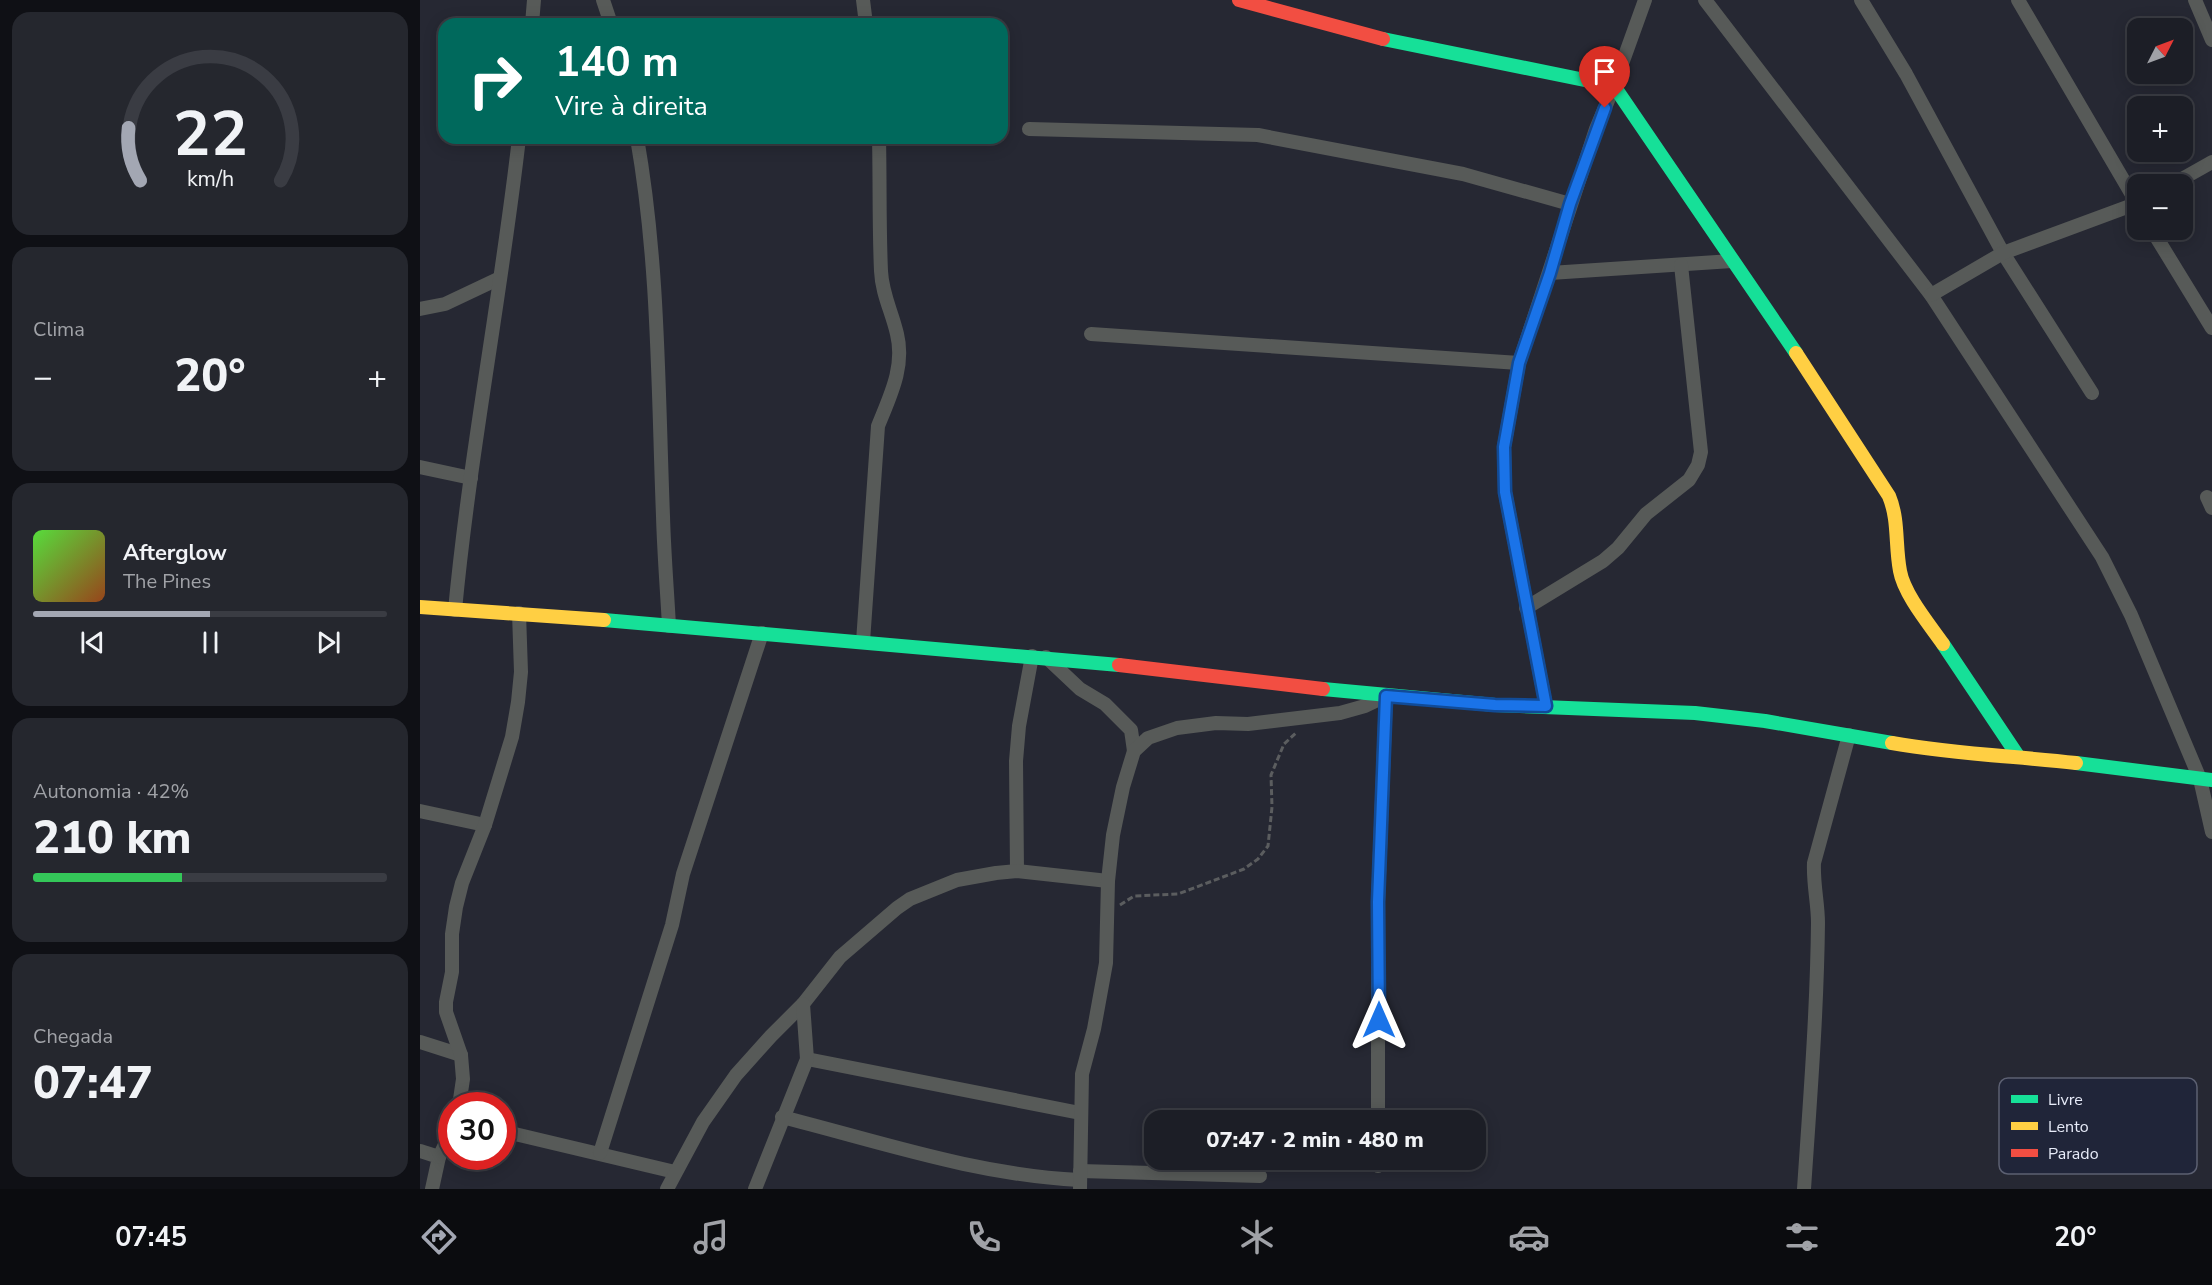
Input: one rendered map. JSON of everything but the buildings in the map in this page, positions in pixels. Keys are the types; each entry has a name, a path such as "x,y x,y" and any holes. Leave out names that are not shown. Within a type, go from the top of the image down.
{"street":[{"path":"532,18 534,0"},
{"path":"603,0 609,18"},
{"path":"863,0 865,18"},
{"path":"1239,0 1396,43 1614,86 1818,386 1889,496 1898,527 1900,572 1907,590 1965,680 2018,756"},
{"path":"1546,706 1505,492 1505,436 1519,363 1550,273 1570,204 1645,0"},
{"path":"1705,0 1930,295 2102,557 2206,780 2212,832"},
{"path":"1861,0 1925,107 2003,253 2092,393"},
{"path":"2018,0 2127,187"},
{"path":"2195,0 2212,40"},
{"path":"1029,129 1258,135 1463,174 1570,204"},
{"path":"455,610 463,531 510,218 518,144"},
{"path":"638,144 656,295 669,626"},
{"path":"863,642 878,426 896,382 900,346 882,282 879,144"},
{"path":"2191,174 2212,162"},
{"path":"1930,295 2003,253 2127,208"},
{"path":"2158,240 2212,328"},
{"path":"1550,273 1732,261"},
{"path":"1526,608 1603,561 1618,548 1646,514 1689,480 1698,465 1701,452 1681,265"},
{"path":"420,309 445,304 500,278"},
{"path":"1091,334 1519,363"},
{"path":"420,467 471,478"},
{"path":"420,608 519,613 1039,657 1386,696 1495,705 1695,713 1765,721 1921,748 2018,756 2206,780"},
{"path":"461,1092 463,1078 461,1054 446,1012 452,972 452,934 460,891 509,752 516,719 520,672 519,613"},
{"path":"600,1153 672,925 683,874 762,633"},
{"path":"1039,657 1080,689 1105,704 1131,730 1134,751 1123,787 1113,835 1108,881 1106,963 1083,1074 1080,1113 1080,1180"},
{"path":"1017,871 1016,761 1019,726 1039,657"},
{"path":"1134,751 1148,738 1177,728 1216,723 1248,724 1340,713 1365,706 1386,696"},
{"path":"1378,1110 1378,902 1386,696"},
{"path":"1803,1189 1816,1021 1818,922 1813,879 1814,863 1849,735"},
{"path":"420,812 485,825"},
{"path":"667,1189 703,1122 736,1075 804,1004 840,957 873,927 910,899 957,880 1017,871 1108,881"},
{"path":"755,1189 807,1059 804,1004"},
{"path":"420,1042 461,1054"},
{"path":"807,1059 1080,1113"},
{"path":"782,1117 945,1161 1038,1178 1080,1180 1260,1176"},
{"path":"516,1134 675,1172"},
{"path":"420,1151 438,1157"},
{"path":"432,1189 438,1162"}],"path":[{"path":"1107,914 1134,896 1178,894 1244,869 1258,859 1268,846 1272,807 1271,775 1284,744 1299,731"}],"traffic: fast":[{"path":"1383,39 1614,86 1796,353"},
{"path":"604,620 1119,665"},
{"path":"1943,644 2018,756"},
{"path":"1323,689 1495,705 1695,713 1765,721 1892,743"},
{"path":"2076,763 2212,780"}],"traffic: slow":[{"path":"1796,353 1889,496 1896,523 1902,580 1918,609 1943,644"},
{"path":"420,607 604,620"},
{"path":"1892,743 2076,763"}],"traffic: jam":[{"path":"1239,0 1383,39"},
{"path":"1119,665 1323,689"}],"route":[{"path":"1379,1020 1378,902 1386,696 1495,705 1546,706 1505,492 1504,447 1519,363 1550,273 1570,204 1605,108"}]}
